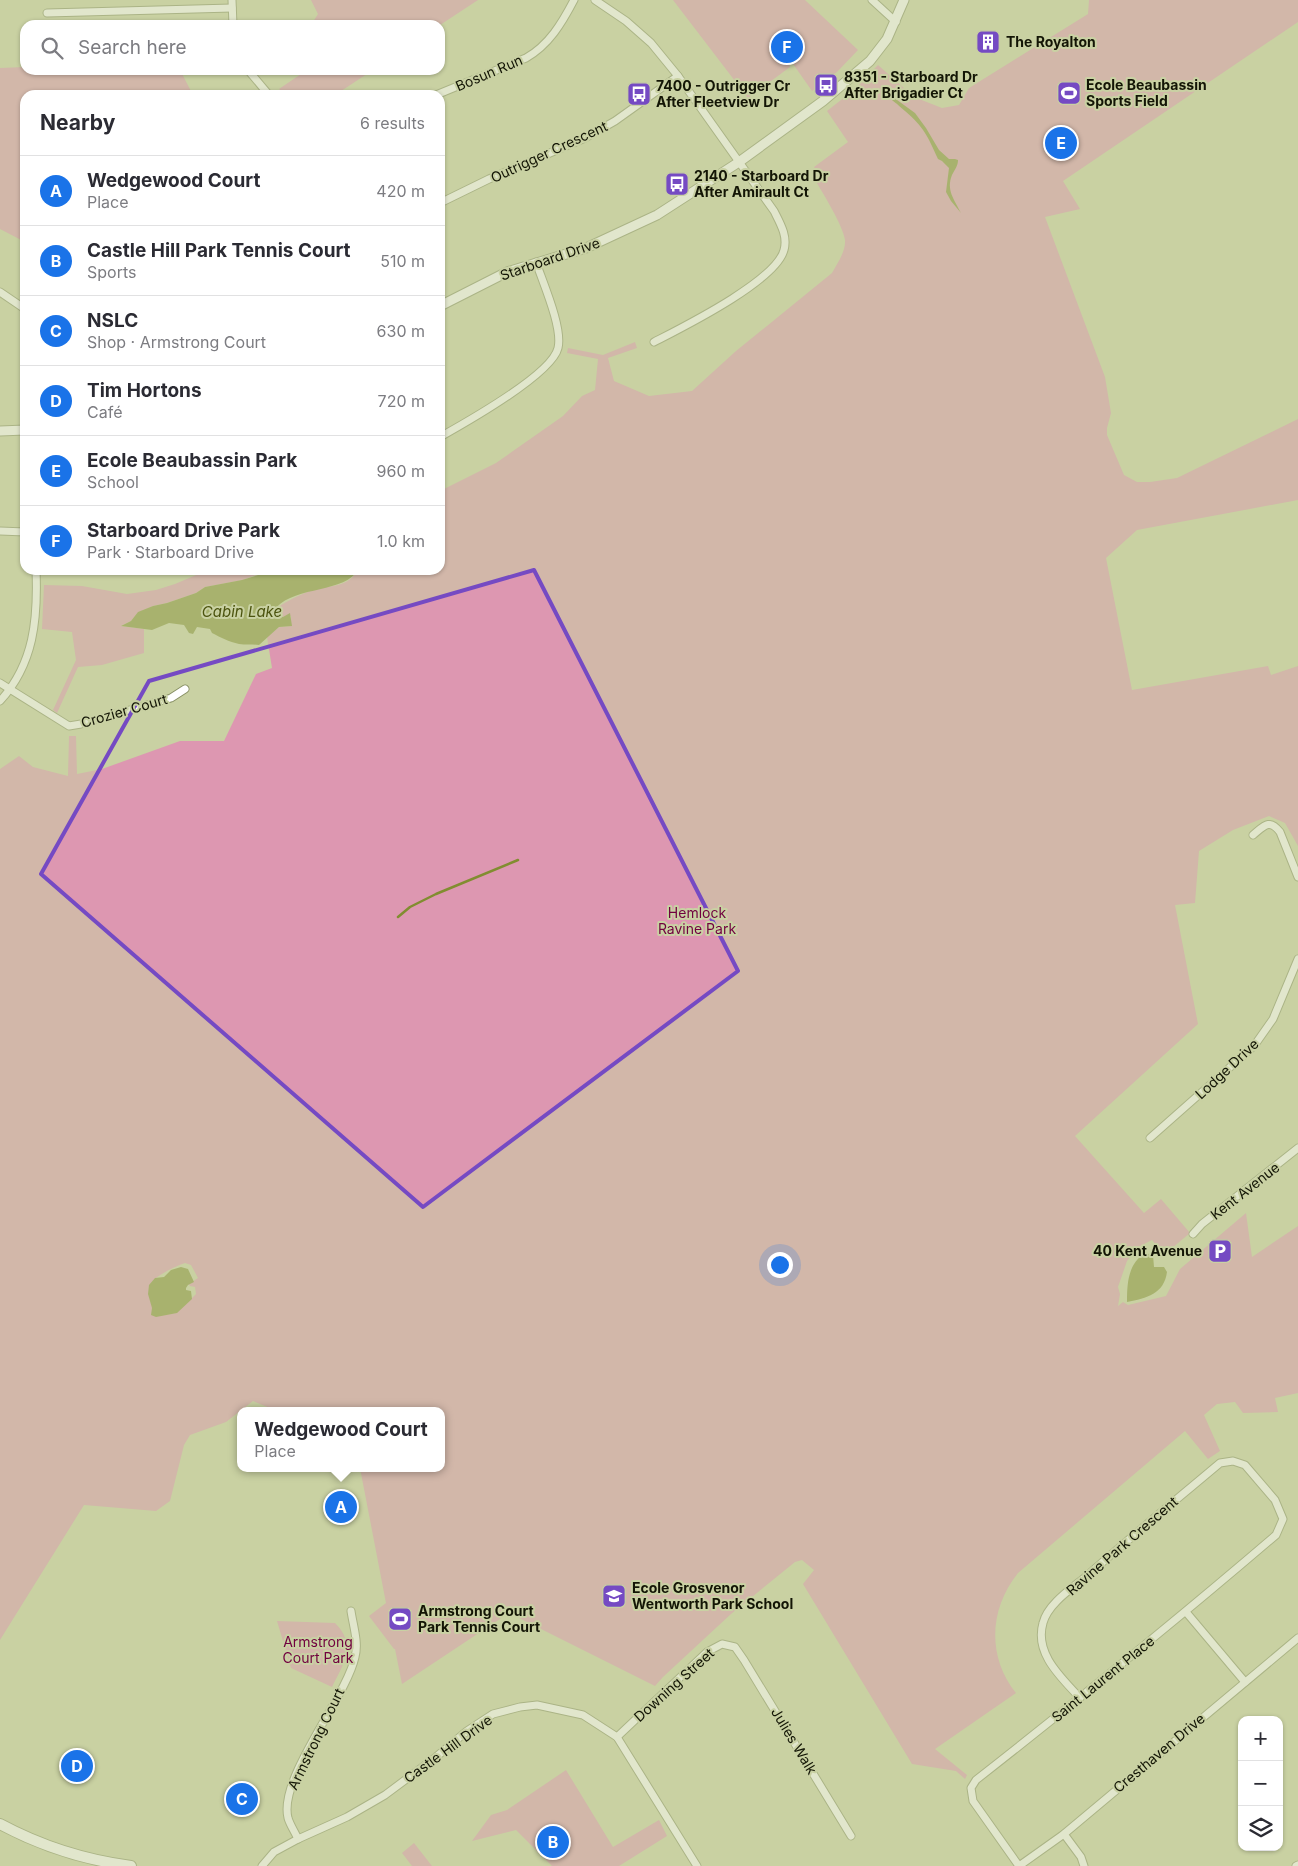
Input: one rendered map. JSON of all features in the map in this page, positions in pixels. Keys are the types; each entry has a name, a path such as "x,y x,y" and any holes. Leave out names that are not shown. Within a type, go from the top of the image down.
{"main road":[{"path":"0,1824 20,1834 99,1864 131,1866"}],"street":[{"name":"Bosun Run","path":"445,91 534,54 553,36 574,0"},
{"path":"596,0 632,26 651,44 678,76 774,210 784,231 784,249 780,260 770,271 716,310 654,342"},
{"path":"872,0 896,22"},
{"name":"Starboard Drive","path":"445,303 507,272 586,248 658,216 739,162 823,100 870,61 887,39 904,0"},
{"path":"47,13 232,4 233,20"},
{"path":"252,75 265,90"},
{"name":"Outrigger Crescent","path":"445,201 489,179 585,138 615,121 678,76"},
{"path":"445,434 484,411 536,375 555,356 559,338 536,262"},
{"path":"0,292 20,306"},
{"path":"0,431 20,430"},
{"path":"0,531 20,532"},
{"path":"0,702 11,690 26,662 34,632 36,575"},
{"name":"Crozier Court","path":"0,683 69,726 171,698 185,689"},
{"path":"1253,835 1266,825 1275,825 1280,832 1298,877"},
{"name":"Lodge Drive","path":"1150,1138 1254,1046 1273,1019 1298,959"},
{"name":"Kent Avenue","path":"1193,1234 1202,1224 1298,1148"},
{"name":"Ravine Park Crescent","path":"1080,1698 1050,1663 1042,1646 1042,1624 1051,1608 1220,1463 1233,1461 1245,1465 1275,1500"},
{"name":"Saint Laurent Place","path":"1019,1866 973,1801 971,1788 976,1780 1186,1612 1276,1535 1283,1519 1275,1500"},
{"name":"Armstrong Court","path":"298,1838 288,1817 288,1798 294,1780 347,1678 355,1658 357,1650 351,1611"},
{"path":"1186,1612 1244,1682"},
{"name":"Cresthaven Drive","path":"1019,1866 1064,1834 1298,1638"},
{"name":"Downing Street","path":"617,1737 707,1652 722,1644 735,1647"},
{"name":"Julies Walk","path":"735,1647 851,1836"},
{"name":"Castle Hill Drive","path":"262,1866 274,1852 298,1838 347,1817 385,1795 467,1731 493,1714 537,1705 583,1715 617,1737 697,1866"},
{"path":"1064,1834 1081,1857 1084,1866"}],"highlighted area":[{"path":"534,570 738,971 423,1207 41,874 149,681"}],"green space":[{"path":"311,0 478,0 445,22 445,20 314,20 318,14"},
{"path":"673,0 805,0 858,50 837,72 812,91 791,61 789,63 790,67 748,98"},
{"name":"Hemlock Ravine Park","path":"1089,0 1298,0 1298,22 1063,181 1080,209 1045,217 1105,377 1111,413 1107,435 1124,475 1137,482 1177,478 1298,419 1298,500 1137,530 1106,558 1132,690 1268,666 1271,675 1298,666 1298,846 1285,823 1269,816 1233,830 1199,851 1195,903 1175,905 1198,1024 1075,1136 1144,1213 1161,1199 1190,1233 1165,1254 1157,1252 1157,1246 1152,1240 1140,1246 1127,1261 1118,1287 1120,1294 1118,1306 1123,1302 1128,1305 1166,1296 1180,1269 1246,1213 1252,1257 1298,1226 1298,1393 1275,1398 1278,1412 1243,1413 1235,1402 1217,1404 1204,1415 1220,1451 1208,1459 1185,1431 1018,1573 1008,1587 1001,1602 995,1633 996,1649 1000,1664 1016,1693 935,1749 967,1775 965,1779 956,1771 912,1764 803,1584 814,1570 802,1560 795,1562 731,1614 655,1686 509,1613 402,1684 395,1649 369,1616 386,1603 361,1472 445,1472 445,1407 267,1407 253,1401 245,1407 237,1407 237,1413 226,1422 190,1435 184,1445 170,1501 156,1511 84,1505 0,1640 0,769 19,756 33,767 68,776 69,736 76,736 77,774 102,769 180,741 224,741 256,674 272,668 267,637 279,627 291,626 291,616 283,617 273,611 289,600 313,590 341,584 354,575 445,575 445,488 496,463 563,416 582,396 595,390 598,359 567,353 568,348 603,355 635,342 637,348 608,358 614,381 649,396 692,391 736,351 832,273 843,253 845,240 836,217 814,178 819,174 814,167 848,142 827,111 855,89 878,65 914,97 942,108 959,105 969,88 1088,14","holes":["185,1263 191,1265 198,1278 189,1284 195,1287 196,1294 186,1304 152,1282 162,1274"]},
{"path":"20,67 20,75 183,75 190,90 20,90 20,239 0,229 0,68"},
{"path":"300,75 365,75 343,90 279,89"},
{"name":"Hemlock Ravine Park","path":"196,575 258,575 243,580 205,587 196,593 153,606 138,613 131,621 121,626 144,629 144,653 102,665 78,667 57,713 53,710 76,660 72,632 42,629 44,585 82,586 127,594 156,590"},
{"name":"Armstrong Court Park","path":"277,1621 335,1623 342,1631 346,1639 346,1654 341,1670 332,1687 291,1668"},
{"path":"566,1770 613,1847 659,1820 667,1836 619,1866 552,1866 516,1830 472,1841 491,1815 507,1810"},
{"path":"414,1843 432,1866 412,1866 402,1853"}],"water":[{"path":"881,91 886,92 915,113 939,150 949,159 958,160 950,180 950,190 961,213 946,192 949,168 938,159 928,138 917,122 883,95"},
{"name":"Cabin Lake","path":"258,575 354,575 338,584 290,598 280,604 273,612 283,617 290,613 292,626 279,627 259,645 232,642 212,633 210,629 197,627 193,634 189,633 184,625 169,623 152,630 121,626 131,621 138,612 153,606 196,593 205,587"},
{"path":"1145,1253 1153,1255 1154,1267 1164,1267 1167,1272 1165,1279 1153,1294 1127,1302 1128,1281 1132,1268 1139,1257"},
{"path":"181,1267 188,1269 194,1282 186,1288 186,1290 191,1291 192,1299 177,1313 156,1317 151,1315 152,1308 148,1294 149,1285 155,1278 164,1277 171,1270"}],"waterway":[{"path":"398,917 410,907 436,894 518,860"}],"place":[{"name":"The Royalton","path":"988,42"},
{"name":"Starboard Drive Park","path":"787,47"},
{"name":"8351 - Starboard Dr After Brigadier Ct","path":"826,85"},
{"name":"Ecole Beaubassin Sports Field","path":"1069,93"},
{"name":"7400 - Outrigger Cr After Fleetview Dr","path":"639,94"},
{"name":"Ecole Beaubassin Park","path":"1061,143"},
{"name":"2140 - Starboard Dr After Amirault Ct","path":"677,184"},
{"name":"40 Kent Avenue","path":"1220,1251"},
{"name":"Wedgewood Court","path":"341,1507"},
{"name":"Ecole Grosvenor Wentworth Park School","path":"614,1596"},
{"name":"Armstrong Court Park Tennis Court","path":"400,1619"},
{"name":"Tim Hortons","path":"77,1766"},
{"name":"NSLC","path":"242,1799"},
{"name":"Castle Hill Park Tennis Court","path":"553,1842"}]}
